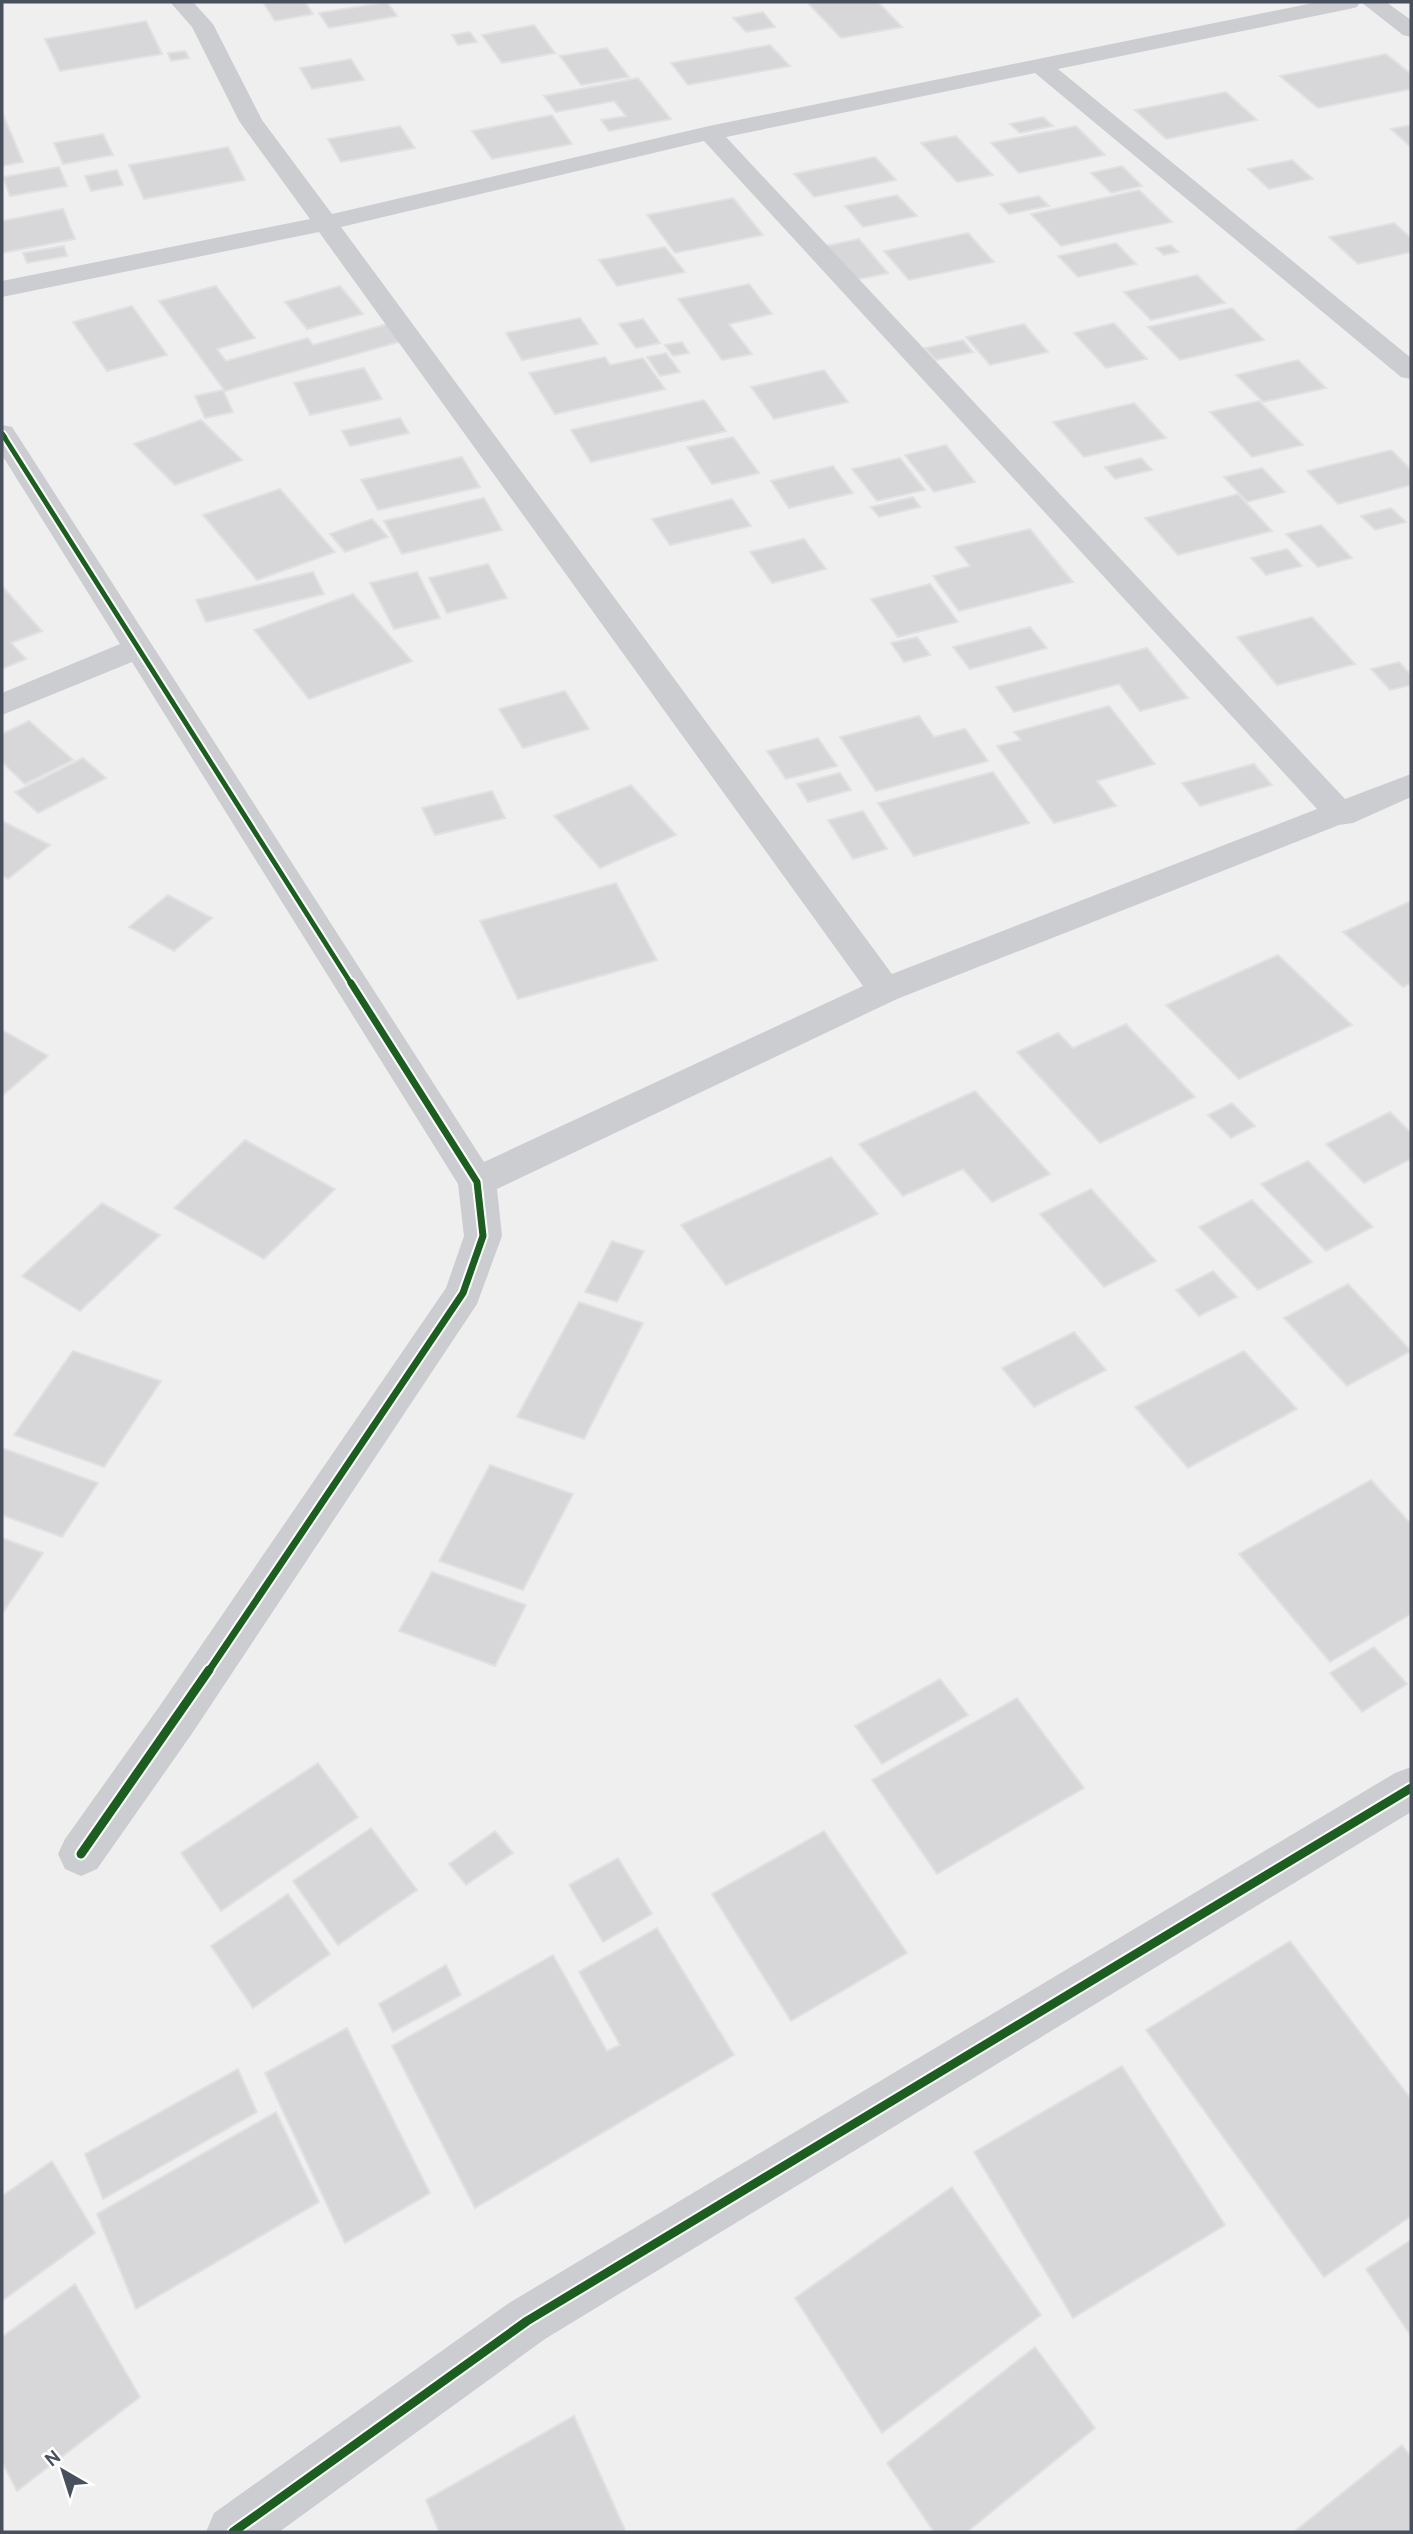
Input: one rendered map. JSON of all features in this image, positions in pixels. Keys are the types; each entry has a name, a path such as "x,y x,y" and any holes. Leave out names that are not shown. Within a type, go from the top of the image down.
{"street":[{"path":"181,2 202,24 251,121 885,990"},
{"path":"2,289 325,223 709,133 1349,2"},
{"path":"1372,2 1411,30"},
{"path":"1038,64 1411,370"},
{"path":"709,133 1341,815"},
{"path":"2,433 477,1182 483,1236 463,1293 175,1721 81,1854"},
{"path":"2,705 138,648"},
{"path":"477,1182 885,990 1341,815 1411,785"},
{"path":"233,2532 527,2321 1411,1788"}],"building":[{"path":"263,2 305,2 313,14 275,21"},
{"path":"387,2 397,16 329,28 319,13"},
{"path":"807,2 878,2 902,27 841,38"},
{"path":"763,12 775,27 746,32 733,18"},
{"path":"146,21 162,54 60,71 45,39"},
{"path":"534,25 555,53 502,63 482,35"},
{"path":"470,32 477,42 458,45 452,35"},
{"path":"770,45 790,66 688,85 671,63"},
{"path":"607,48 629,77 581,85 560,56"},
{"path":"185,51 189,58 171,61 168,53"},
{"path":"1386,54 1411,74 1411,89 1318,108 1280,76"},
{"path":"351,59 364,80 312,89 300,68"},
{"path":"638,78 671,119 609,131 601,120 626,116 614,101 556,112 544,96"},
{"path":"1226,92 1257,120 1166,139 1135,110"},
{"path":"2,112 23,162 2,166"},
{"path":"552,115 572,144 492,159 472,131"},
{"path":"1043,117 1053,126 1020,133 1010,124"},
{"path":"1411,125 1411,147 1391,129"},
{"path":"400,126 415,148 341,162 328,139"},
{"path":"1076,126 1105,155 1019,173 991,143"},
{"path":"103,134 113,155 63,164 54,143"},
{"path":"956,136 993,175 957,182 921,143"},
{"path":"228,147 245,180 144,199 129,165"},
{"path":"875,157 896,180 814,197 794,174"},
{"path":"1292,160 1313,179 1269,189 1248,169"},
{"path":"1122,166 1142,186 1111,193 1091,173"},
{"path":"59,167 67,186 10,196 3,177"},
{"path":"117,170 123,185 91,191 85,176"},
{"path":"1139,190 1172,222 1061,246 1031,214"},
{"path":"897,195 917,216 863,227 845,206"},
{"path":"1039,196 1049,206 1009,214 1000,204"},
{"path":"733,198 763,235 675,253 647,215"},
{"path":"63,209 75,239 2,253 2,221"},
{"path":"1394,223 1411,238 1411,252 1358,264 1329,237"},
{"path":"968,233 994,262 909,280 884,251"},
{"path":"859,239 888,273 850,281 821,247"},
{"path":"1116,243 1136,264 1078,277 1058,256"},
{"path":"1171,245 1178,252 1164,255 1156,248"},
{"path":"64,246 67,256 27,263 23,253"},
{"path":"665,247 685,272 617,286 599,260"},
{"path":"1197,275 1225,303 1151,320 1124,292"},
{"path":"749,284 772,314 729,324 752,354 722,360 678,299"},
{"path":"216,286 255,338 217,349 226,361 308,338 313,345 391,323 406,340 225,391 159,301"},
{"path":"340,286 363,314 307,329 285,302"},
{"path":"132,306 167,355 107,371 73,322"},
{"path":"1232,308 1264,340 1180,360 1148,327"},
{"path":"580,318 598,344 522,360 506,333"},
{"path":"643,319 660,343 636,348 619,324"},
{"path":"1114,323 1147,359 1106,368 1074,333"},
{"path":"1024,324 1048,352 990,365 966,337"},
{"path":"963,340 973,352 936,360 925,348"},
{"path":"682,342 689,353 673,356 665,345"},
{"path":"666,353 680,372 660,376 647,357"},
{"path":"605,357 610,365 643,358 665,389 555,414 529,373"},
{"path":"1298,360 1326,388 1263,402 1236,375"},
{"path":"364,368 382,399 310,415 294,383"},
{"path":"824,370 848,402 774,419 751,387"},
{"path":"223,390 233,412 205,418 195,396"},
{"path":"704,400 726,431 591,462 571,430"},
{"path":"1259,401 1303,445 1252,457 1210,412"},
{"path":"1134,403 1166,438 1084,457 1053,422"},
{"path":"400,418 409,433 350,446 342,431"},
{"path":"201,420 242,460 175,485 134,444"},
{"path":"733,437 759,473 712,484 687,447"},
{"path":"946,445 975,482 934,492 905,455"},
{"path":"1391,450 1411,470 1411,485 1338,504 1307,471"},
{"path":"462,457 480,487 378,510 361,480"},
{"path":"900,458 925,490 877,501 852,469"},
{"path":"1141,458 1152,470 1115,479 1105,467"},
{"path":"833,466 853,493 789,508 771,481"},
{"path":"1262,468 1285,492 1247,502 1224,477"},
{"path":"280,489 335,552 257,580 203,515"},
{"path":"1238,494 1272,531 1178,555 1145,518"},
{"path":"913,497 920,507 879,517 871,507"},
{"path":"484,498 502,530 402,554 384,521"},
{"path":"732,499 751,526 670,545 652,519"},
{"path":"1391,508 1406,522 1375,530 1361,516"},
{"path":"372,519 388,537 345,552 330,534"},
{"path":"1321,525 1352,558 1318,567 1286,534"},
{"path":"1030,529 1073,582 959,611 933,576 970,566 955,547"},
{"path":"804,539 826,569 772,583 750,552"},
{"path":"1287,549 1302,566 1266,575 1251,558"},
{"path":"488,564 507,598 447,613 429,578"},
{"path":"313,572 324,594 206,622 196,600"},
{"path":"417,572 440,618 394,629 370,583"},
{"path":"930,584 958,622 898,637 871,599"},
{"path":"2,586 42,631 11,643 26,659 2,669"},
{"path":"353,594 412,661 309,699 254,630"},
{"path":"1312,617 1355,664 1277,685 1237,637"},
{"path":"1030,627 1047,648 970,669 953,647"},
{"path":"917,637 930,655 904,662 891,643"},
{"path":"1147,648 1188,698 1140,711 1119,684 1014,712 996,687"},
{"path":"1399,662 1411,675 1411,685 1390,690 1371,669"},
{"path":"565,691 589,729 523,748 499,709"},
{"path":"1109,706 1155,764 1097,781 1116,806 1054,823 997,746 1021,740 1014,732"},
{"path":"919,716 934,737 965,729 988,761 876,791 840,737"},
{"path":"29,721 73,760 25,784 2,762 2,734"},
{"path":"818,738 837,766 786,779 767,751"},
{"path":"83,758 106,778 38,813 15,792"},
{"path":"1254,764 1272,785 1200,806 1182,783"},
{"path":"993,772 1029,823 914,856 878,803"},
{"path":"840,773 851,790 808,802 797,784"},
{"path":"631,785 676,835 600,868 554,816"},
{"path":"492,791 505,818 435,835 422,808"},
{"path":"863,811 887,849 853,859 828,820"},
{"path":"2,821 50,845 8,879 2,876"},
{"path":"616,883 657,960 518,999 480,921"},
{"path":"168,895 212,918 174,951 129,927"},
{"path":"1411,901 1411,983 1403,987 1343,932"},
{"path":"1278,955 1352,1025 1239,1079 1166,1005"},
{"path":"1126,1024 1195,1097 1100,1143 1017,1052 1058,1033 1073,1048"},
{"path":"2,1030 48,1056 2,1096"},
{"path":"975,1091 1050,1174 992,1202 963,1169 903,1196 859,1144"},
{"path":"1232,1103 1255,1126 1231,1138 1208,1115"},
{"path":"1390,1112 1411,1133 1411,1159 1364,1183 1326,1144"},
{"path":"245,1140 335,1189 264,1259 174,1208"},
{"path":"831,1157 878,1214 726,1285 681,1225"},
{"path":"1308,1161 1373,1227 1326,1251 1261,1184"},
{"path":"1091,1189 1156,1261 1104,1287 1040,1214"},
{"path":"1252,1200 1312,1262 1258,1290 1199,1227"},
{"path":"102,1203 160,1235 80,1311 22,1276"},
{"path":"612,1241 644,1251 617,1302 585,1292"},
{"path":"1213,1271 1237,1297 1199,1316 1176,1290"},
{"path":"1348,1284 1411,1351 1347,1386 1284,1318"},
{"path":"579,1302 643,1323 584,1439 517,1417"},
{"path":"1074,1332 1106,1370 1034,1407 1002,1368"},
{"path":"73,1351 161,1381 104,1467 14,1435"},
{"path":"1244,1351 1297,1409 1188,1468 1135,1407"},
{"path":"2,1448 98,1483 62,1537 2,1515"},
{"path":"490,1465 573,1494 523,1590 439,1561"},
{"path":"1371,1480 1411,1524 1411,1614 1330,1662 1239,1554"},
{"path":"2,1538 43,1553 2,1614"},
{"path":"432,1572 526,1605 495,1666 399,1631"},
{"path":"1374,1647 1407,1684 1362,1712 1330,1673"},
{"path":"940,1679 968,1715 882,1764 855,1726"},
{"path":"1017,1698 1084,1788 937,1874 872,1780"},
{"path":"318,1763 358,1817 221,1911 181,1853"},
{"path":"371,1828 417,1890 338,1945 293,1881"},
{"path":"495,1831 513,1853 466,1885 449,1864"},
{"path":"824,1831 907,1953 791,2021 712,1894"},
{"path":"618,1858 652,1914 603,1942 569,1885"},
{"path":"288,1894 330,1954 253,2008 211,1946"},
{"path":"657,1928 734,2055 475,2208 392,2046 553,1955 607,2051 620,2045 579,1972"},
{"path":"1290,1941 1411,2099 1411,2216 1324,2277 1146,2030"},
{"path":"446,1965 461,1995 393,2032 379,2004"},
{"path":"347,2028 430,2193 345,2243 265,2073"},
{"path":"1122,2066 1225,2225 1073,2318 974,2152"},
{"path":"238,2069 257,2112 103,2199 85,2154"},
{"path":"276,2112 319,2202 136,2309 97,2214"},
{"path":"52,2161 95,2233 2,2301 2,2196"},
{"path":"952,2187 1041,2315 882,2433 795,2298"},
{"path":"1411,2240 1411,2336 1366,2269"},
{"path":"75,2284 140,2397 17,2491 2,2462 2,2337"},
{"path":"1035,2347 1095,2428 967,2532 934,2532 887,2463"},
{"path":"574,2416 626,2532 439,2532 426,2500"},
{"path":"1402,2445 1411,2457 1411,2532 1294,2532"}],"cycle path":[{"path":"2,433 477,1182 483,1236 463,1293 175,1721 81,1854"},
{"path":"233,2532 527,2321 1411,1788"}]}
